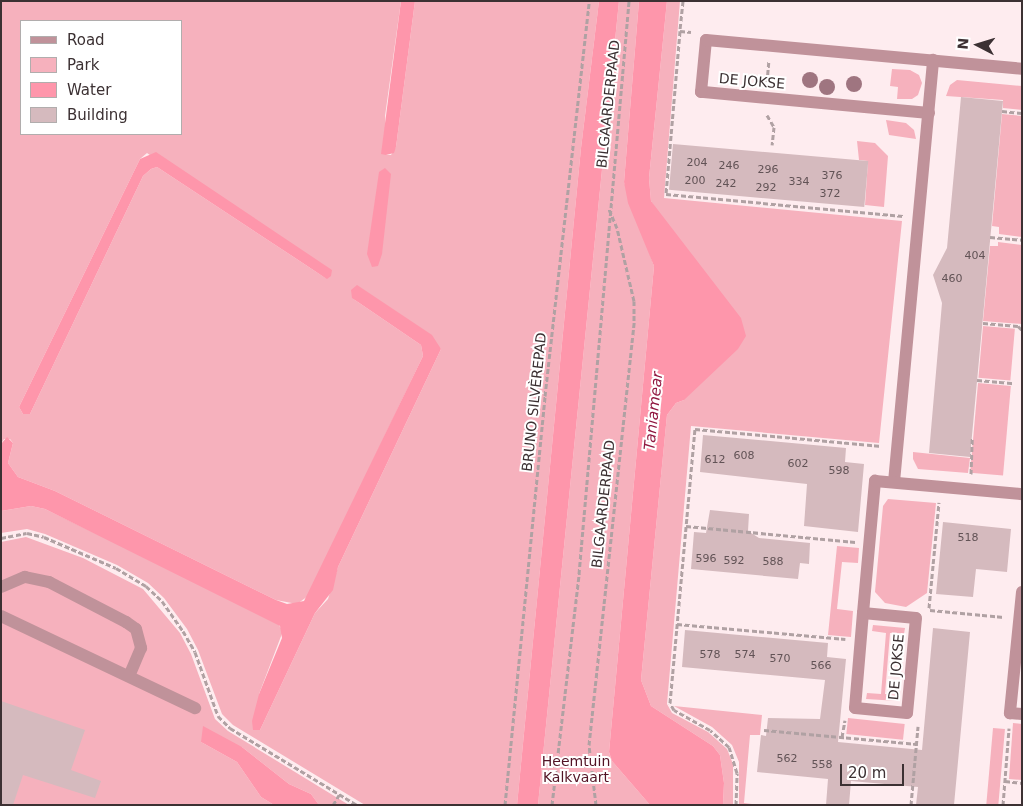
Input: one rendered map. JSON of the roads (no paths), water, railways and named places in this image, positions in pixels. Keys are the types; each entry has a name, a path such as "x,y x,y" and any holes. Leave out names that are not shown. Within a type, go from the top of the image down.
{"street":[{"name":"DE JOKSE","path":"929,113 701,92 706,40 933,60"},
{"path":"894,482 933,60 1022,69"},
{"name":"DE JOKSE","path":"863,613 916,618 907,713 855,708 863,613 870,543 875,481 1022,494"},
{"path":"1,586 25,577 49,582 136,629 141,648 129,676"},
{"path":"1016,714 1019,618 1022,592"},
{"path":"1,616 195,708"}],"water":[{"path":"401,1 415,1 396,147 394,153 386,155 381,154"},
{"path":"599,1 619,1 538,805 517,805 581,148"},
{"name":"Taniamear","path":"639,1 667,1 649,178 651,201 741,318 746,336 738,349 684,400 676,403 667,415 641,680 651,706 713,746 720,755 724,783 723,805 650,805 612,761 609,752 654,266 628,203 624,182"},
{"path":"156,152 332,270 331,276 327,279 157,167 151,169 143,176 30,414 23,414 19,407 140,159"},
{"path":"385,168 391,174 382,254 378,266 372,267 367,254 379,172"},
{"path":"357,285 432,335 441,349 338,567 333,590 315,613 260,730 253,730 252,721 259,694 282,638 280,626 45,509 31,506 1,511 1,444 7,437 13,443 8,463 18,477 55,491 276,600 287,604 304,601 423,356 421,345 352,298 351,290"},
{"path":"203,726 242,747 289,784 311,794 319,805 274,805 261,797 237,762 201,742"}],"park label":[{"name":"Heemtuin Kalkvaart","path":"576,770"}]}
